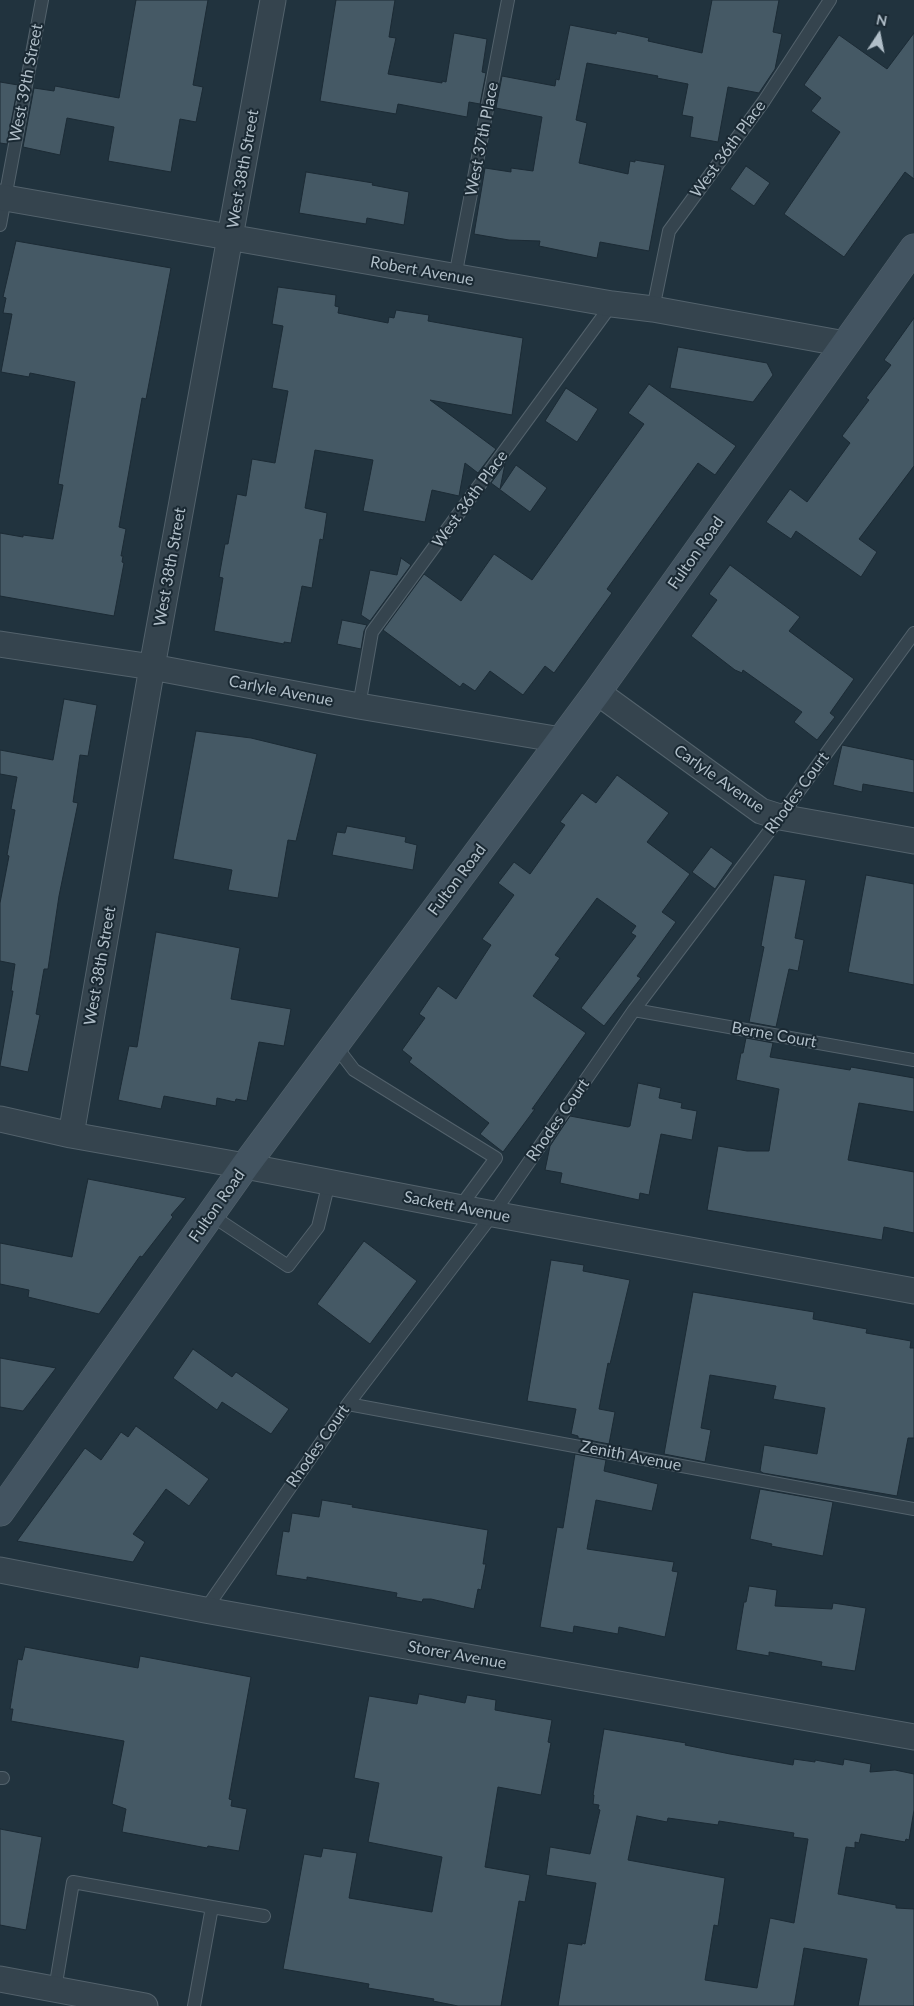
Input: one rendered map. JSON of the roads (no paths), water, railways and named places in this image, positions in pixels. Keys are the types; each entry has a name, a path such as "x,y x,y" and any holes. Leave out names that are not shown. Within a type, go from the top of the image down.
{"main road":[{"name":"Fulton Road","path":"0,1512 245,1166 597,692 914,248"}],"street":[{"name":"West 38th Street","path":"71,1135 152,667 273,0"},
{"name":"Robert Avenue","path":"2,198 612,304 653,309 845,344"},
{"name":"Carlyle Avenue","path":"0,644 152,667 359,706 561,740"},
{"name":"Carlyle Avenue","path":"597,692 761,811 780,817 914,841"},
{"name":"Sackett Avenue","path":"0,1119 71,1135 914,1291"},
{"name":"Storer Avenue","path":"0,1570 205,1610 914,1737"},
{"path":"0,1979 145,2006"}],"lane":[{"name":"West 39th Street","path":"0,225 2,198 42,0"},
{"name":"West 37th Place","path":"455,277 508,0"},
{"name":"West 36th Place","path":"653,309 669,231 764,101 830,0"},
{"name":"West 36th Place","path":"359,706 372,632 612,304"},
{"name":"Rhodes Court","path":"205,1610 348,1404 493,1214 634,1010 780,817 914,633"},
{"name":"Berne Court","path":"634,1010 914,1060"},
{"path":"334,1045 354,1070 496,1158 460,1207"},
{"path":"211,1215 288,1266 318,1226 329,1182"},
{"name":"Zenith Avenue","path":"348,1404 914,1509"},
{"path":"55,1989 73,1882 264,1916"},
{"path":"194,2006 212,1907"}]}
